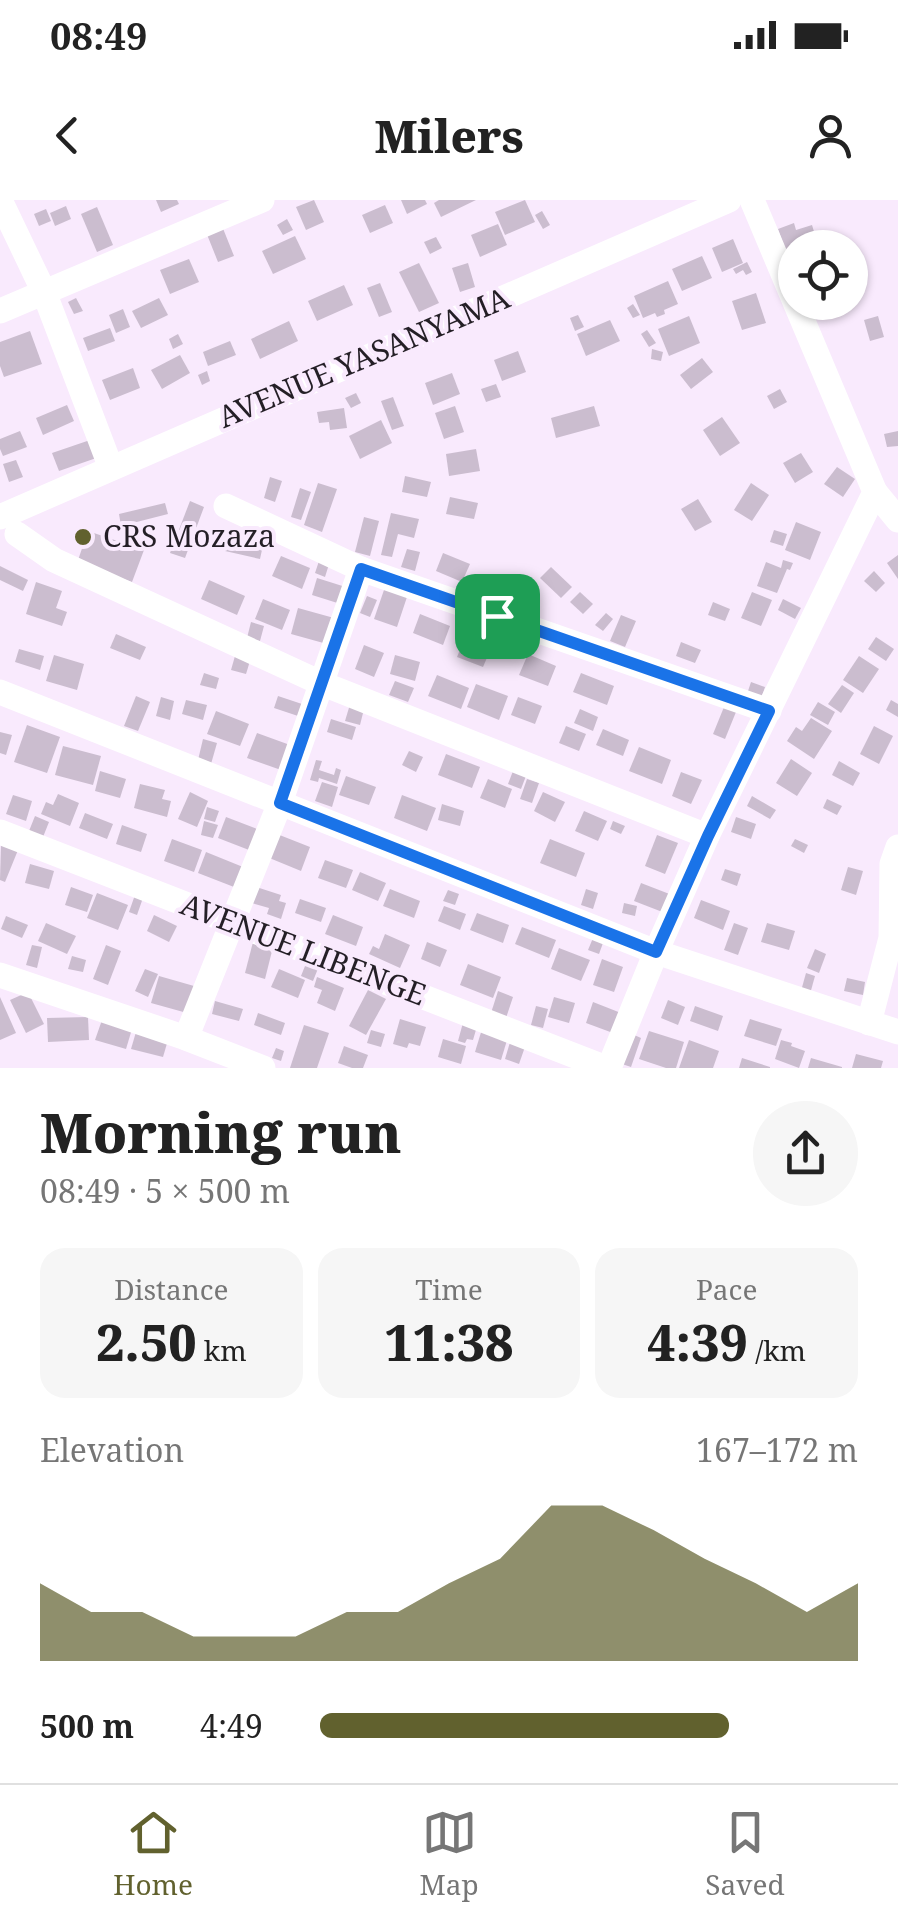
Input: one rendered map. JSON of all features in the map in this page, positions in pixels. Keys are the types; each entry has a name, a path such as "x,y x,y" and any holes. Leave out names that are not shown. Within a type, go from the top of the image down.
{"street":[{"path":"0,200 44,292 112,468"},
{"path":"0,311 262,200"},
{"name":"AVENUE YASANYAMA","path":"8,527 112,468 728,200"},
{"path":"752,200 875,492 898,520"},
{"path":"608,1068 708,836 875,492"},
{"path":"226,506 361,569 769,711"},
{"path":"8,527 54,560 323,684 708,836"},
{"path":"186,1038 280,803 361,569"},
{"path":"0,692 656,952 898,1032"},
{"name":"AVENUE LIBENGE","path":"0,832 608,1068"},
{"path":"869,1023 890,938 892,864 898,847"},
{"path":"0,975 263,1068"}],"building":[{"path":"156,200 177,200 179,204 161,212"},
{"path":"314,200 324,222 306,230 296,207"},
{"path":"401,200 425,200 427,204 407,214"},
{"path":"476,200 441,217 434,203"},
{"path":"525,200 535,222 505,235 495,212"},
{"path":"385,205 393,223 370,233 362,215"},
{"path":"66,206 71,219 55,226 50,213"},
{"path":"97,207 113,245 97,252 81,214"},
{"path":"46,209 51,221 39,226 34,214"},
{"path":"542,211 550,225 543,229 535,215"},
{"path":"287,219 293,230 283,235 277,225"},
{"path":"794,223 796,230 778,230"},
{"path":"498,224 507,245 480,257 471,235"},
{"path":"222,226 234,256 218,262 206,232"},
{"path":"295,236 306,259 273,274 262,251"},
{"path":"436,237 442,248 430,254 424,242"},
{"path":"733,239 743,263 722,272 712,248"},
{"path":"702,256 712,278 682,291 672,269"},
{"path":"189,259 199,282 170,294 160,270"},
{"path":"747,262 752,272 746,275 743,270 736,274 733,269"},
{"path":"419,263 439,303 419,312 399,272"},
{"path":"468,263 475,287 460,292 452,268"},
{"path":"668,281 678,304 664,310 665,314 643,318 634,296"},
{"path":"380,283 392,312 379,317 367,288"},
{"path":"344,285 353,305 317,321 308,301"},
{"path":"756,293 766,323 742,330 732,301"},
{"path":"76,298 83,311 74,314 68,302"},
{"path":"159,298 168,315 141,328 132,311"},
{"path":"633,304 640,315 633,318 627,308"},
{"path":"123,309 130,327 116,333 109,315"},
{"path":"578,315 584,327 575,331 570,318"},
{"path":"689,316 700,343 669,356 658,329"},
{"path":"878,316 884,337 870,341 864,320"},
{"path":"610,320 620,341 586,356 577,334"},
{"path":"289,321 298,341 260,359 251,339"},
{"path":"110,328 115,341 88,351 83,338"},
{"path":"647,330 656,343 649,347 641,334"},
{"path":"30,331 42,364 4,377 0,342"},
{"path":"178,334 183,344 173,349 169,339"},
{"path":"230,341 236,355 208,366 203,352"},
{"path":"652,349 663,352 661,361 651,359"},
{"path":"518,351 526,372 502,381 494,360"},
{"path":"180,355 190,373 162,389 151,370"},
{"path":"702,358 713,372 691,389 680,375"},
{"path":"133,368 140,388 110,400 102,380"},
{"path":"207,371 210,381 202,385 198,375"},
{"path":"452,373 460,394 433,405 425,383"},
{"path":"496,384 501,397 486,402 481,389"},
{"path":"780,389 787,402 774,409 767,396"},
{"path":"356,393 361,403 351,408 345,398"},
{"path":"393,397 404,426 392,430 381,401"},
{"path":"67,405 74,421 43,435 36,418"},
{"path":"455,406 464,432 444,439 435,413"},
{"path":"594,406 600,426 556,438 551,418"},
{"path":"344,408 347,428 330,430 329,422 319,423 317,412"},
{"path":"722,417 740,443 720,456 703,430"},
{"path":"381,420 392,443 360,459 349,436"},
{"path":"20,431 27,447 3,456 0,439"},
{"path":"898,431 898,446 887,447 884,434"},
{"path":"96,438 102,456 59,471 52,453"},
{"path":"476,449 480,471 449,476 446,454"},
{"path":"801,453 813,472 795,483 783,463"},
{"path":"16,460 23,477 9,482 3,464"},
{"path":"837,467 855,479 843,497 824,484"},
{"path":"405,476 431,482 427,497 402,492"},
{"path":"270,477 282,481 275,502 264,498"},
{"path":"318,483 337,489 322,532 304,525"},
{"path":"751,483 769,495 752,521 734,510"},
{"path":"300,488 311,492 301,520 291,517"},
{"path":"450,497 478,503 474,519 446,514"},
{"path":"698,499 712,522 695,531 681,509"},
{"path":"190,501 204,507 185,558 170,553"},
{"path":"165,503 168,514 121,526 119,514"},
{"path":"391,513 419,519 414,538 398,534 392,557 381,555"},
{"path":"364,517 379,521 370,556 355,552"},
{"path":"796,522 821,532 810,560 785,550"},
{"path":"774,530 787,534 783,546 770,542"},
{"path":"88,531 144,550 132,582 77,563"},
{"path":"251,533 265,536 260,559 225,551 228,537 248,542"},
{"path":"407,549 420,552 415,571 401,567"},
{"path":"443,553 470,564 462,582 436,571"},
{"path":"321,555 331,558 325,577 315,573"},
{"path":"898,555 898,579 887,563"},
{"path":"281,556 310,568 302,589 272,576"},
{"path":"783,560 793,563 777,593 757,586 766,562 781,568"},
{"path":"0,566 28,580 23,591 0,580"},
{"path":"551,567 572,587 561,598 540,578"},
{"path":"874,571 885,583 876,592 864,581"},
{"path":"317,578 352,589 347,606 312,595"},
{"path":"508,579 517,581 512,599 503,596"},
{"path":"209,580 245,596 237,615 201,599"},
{"path":"36,582 62,591 56,608 67,612 62,626 26,614"},
{"path":"385,587 408,594 397,627 374,619"},
{"path":"580,592 593,604 583,614 570,602"},
{"path":"752,592 772,600 761,626 741,618"},
{"path":"367,596 377,600 370,617 360,613"},
{"path":"263,599 290,610 282,630 255,619"},
{"path":"783,599 801,608 795,619 778,610"},
{"path":"713,602 730,609 725,621 708,615"},
{"path":"298,608 334,618 327,644 291,634"},
{"path":"606,613 613,619 603,631 595,625"},
{"path":"420,614 450,626 443,645 413,633"},
{"path":"621,615 636,621 625,647 610,641"},
{"path":"251,622 264,626 260,641 247,638"},
{"path":"116,634 146,647 140,660 110,648"},
{"path":"466,635 492,646 483,667 457,657"},
{"path":"876,637 894,649 886,661 868,649"},
{"path":"681,642 701,650 695,663 676,656"},
{"path":"364,645 384,653 374,677 355,669"},
{"path":"19,649 44,656 40,670 15,662"},
{"path":"528,654 556,666 548,686 519,675"},
{"path":"54,655 84,664 77,690 46,681"},
{"path":"395,655 420,662 415,681 390,674"},
{"path":"235,656 250,661 246,674 231,670"},
{"path":"859,656 879,669 863,693 843,680"},
{"path":"204,673 219,678 216,689 200,685"},
{"path":"581,673 614,686 607,705 573,692"},
{"path":"437,675 469,688 461,709 428,696"},
{"path":"395,681 414,688 408,702 389,695"},
{"path":"751,682 765,687 760,702 746,697"},
{"path":"476,684 508,696 499,720 467,707"},
{"path":"842,685 854,693 841,713 828,704"},
{"path":"136,696 150,702 138,731 124,726"},
{"path":"278,696 308,706 304,718 274,708"},
{"path":"161,697 174,701 170,720 156,716"},
{"path":"518,697 542,706 535,724 511,715"},
{"path":"186,700 207,705 203,720 182,714"},
{"path":"891,700 898,704 898,717 886,710"},
{"path":"351,701 365,705 360,725 345,721"},
{"path":"818,702 835,712 828,725 810,715"},
{"path":"724,707 736,712 725,739 713,734"},
{"path":"580,709 598,717 593,731 574,723"},
{"path":"216,711 249,724 240,746 207,734"},
{"path":"811,718 832,731 814,759 787,741 796,727 802,731"},
{"path":"331,719 356,727 352,740 327,732"},
{"path":"27,725 60,737 47,773 14,762"},
{"path":"566,726 586,734 579,751 559,743"},
{"path":"874,726 893,736 879,764 860,754"},
{"path":"603,729 629,740 623,756 596,745"},
{"path":"0,732 12,735 6,755 0,753"},
{"path":"257,733 290,745 281,770 247,758"},
{"path":"203,739 217,743 211,764 198,760"},
{"path":"63,746 101,756 93,785 55,775"},
{"path":"639,747 671,760 662,784 629,771"},
{"path":"409,751 423,757 416,772 402,765"},
{"path":"446,754 480,767 472,788 438,775"},
{"path":"791,759 812,773 797,796 776,783"},
{"path":"316,760 322,761 319,770 334,775 336,768 341,770 337,784 319,778 318,782 310,780"},
{"path":"839,761 860,773 853,786 832,775"},
{"path":"100,771 126,779 120,798 95,791"},
{"path":"513,771 526,776 521,789 508,784"},
{"path":"681,772 702,780 691,804 672,796"},
{"path":"346,776 376,787 369,805 339,795"},
{"path":"488,779 512,789 505,808 480,798"},
{"path":"527,779 539,783 532,803 520,799"},
{"path":"322,782 338,787 332,807 315,801"},
{"path":"140,784 165,790 162,799 171,801 167,817 134,808"},
{"path":"190,792 208,801 197,827 178,819"},
{"path":"543,792 565,802 555,822 534,811"},
{"path":"58,794 79,803 70,826 41,814 46,802 53,805"},
{"path":"13,795 32,801 26,821 6,814"},
{"path":"402,795 436,808 427,831 394,818"},
{"path":"752,796 776,810 770,819 747,806"},
{"path":"827,799 842,806 837,815 823,808"},
{"path":"442,804 464,811 460,826 438,820"},
{"path":"207,807 219,811 215,822 204,819"},
{"path":"584,811 607,821 598,841 575,831"},
{"path":"85,813 113,824 107,839 79,828"},
{"path":"35,816 49,822 41,842 27,836"},
{"path":"226,817 257,829 249,850 218,838"},
{"path":"736,817 756,824 751,839 731,832"},
{"path":"204,821 218,825 213,838 201,835"},
{"path":"613,821 625,826 621,834 610,829"},
{"path":"122,825 147,834 141,852 116,844"},
{"path":"277,834 310,847 301,871 267,857"},
{"path":"657,835 678,843 665,874 645,866"},
{"path":"172,839 202,850 194,872 164,861"},
{"path":"550,839 585,853 576,877 540,863"},
{"path":"795,839 808,845 804,853 791,846"},
{"path":"1,844 18,850 5,882 0,880"},
{"path":"206,852 243,867 234,887 198,873"},
{"path":"325,860 353,870 346,888 318,878"},
{"path":"30,864 54,871 49,889 25,883"},
{"path":"848,867 863,871 856,895 841,890"},
{"path":"725,869 741,874 737,886 721,880"},
{"path":"360,872 386,883 378,901 352,890"},
{"path":"641,883 672,895 665,913 634,901"},
{"path":"253,886 281,895 279,901 286,903 281,919 267,914 269,908 248,902"},
{"path":"71,887 93,895 87,912 65,905"},
{"path":"390,889 420,901 414,918 383,906"},
{"path":"586,889 598,893 593,909 581,905"},
{"path":"448,890 459,894 455,905 443,901"},
{"path":"136,892 144,895 137,915 129,912"},
{"path":"97,893 128,905 118,930 87,918"},
{"path":"300,899 326,908 321,922 295,913"},
{"path":"701,900 730,911 723,930 694,918"},
{"path":"624,903 637,906 635,916 622,913"},
{"path":"444,906 466,914 460,930 438,921"},
{"path":"477,913 509,925 503,943 470,930"},
{"path":"154,915 177,926 169,942 147,931"},
{"path":"333,915 363,927 356,946 325,934"},
{"path":"6,916 28,925 22,938 1,929"},
{"path":"46,923 76,936 67,954 38,941"},
{"path":"734,923 748,928 738,955 724,950"},
{"path":"767,923 795,931 789,950 761,942"},
{"path":"522,927 556,940 549,958 515,944"},
{"path":"385,934 410,945 400,968 369,954 373,946 379,949"},
{"path":"593,938 603,943 599,954 588,950"},
{"path":"253,942 273,947 265,979 245,973"},
{"path":"427,942 447,950 440,967 421,959"},
{"path":"32,945 42,947 37,968 26,965"},
{"path":"106,945 121,951 108,985 93,979"},
{"path":"559,948 590,960 581,981 551,969"},
{"path":"815,949 826,954 819,973 807,968"},
{"path":"72,956 86,960 83,972 68,969"},
{"path":"602,959 623,967 614,992 593,985"},
{"path":"307,961 319,966 313,981 301,976"},
{"path":"468,964 501,977 493,998 460,985"},
{"path":"145,969 158,974 148,997 135,991"},
{"path":"279,969 305,980 298,998 271,987"},
{"path":"806,973 815,976 810,994 801,991"},
{"path":"159,976 194,986 187,1013 151,1003"},
{"path":"317,977 344,988 335,1011 317,1003 322,990 314,987"},
{"path":"847,978 865,982 863,995 844,991"},
{"path":"368,990 386,999 366,1035 349,1026"},
{"path":"498,991 513,997 506,1018 491,1013"},
{"path":"28,992 44,1024 26,1033 10,1000"},
{"path":"0,997 16,1033 0,1040"},
{"path":"554,997 575,1003 569,1023 548,1017"},
{"path":"668,1000 685,1007 678,1025 661,1018"},
{"path":"215,1001 243,1009 239,1021 212,1014"},
{"path":"593,1002 621,1013 613,1033 586,1023"},
{"path":"536,1006 548,1009 543,1028 531,1025"},
{"path":"695,1006 723,1016 718,1031 690,1021"},
{"path":"258,1013 285,1023 281,1035 254,1025"},
{"path":"88,1017 89,1040 48,1042 47,1018"},
{"path":"400,1019 426,1027 420,1046 393,1044"},
{"path":"464,1019 478,1023 473,1040 467,1039 465,1043 458,1041"},
{"path":"750,1019 782,1029 776,1046 744,1036"},
{"path":"102,1020 132,1029 126,1049 95,1040"},
{"path":"304,1025 329,1033 317,1068 290,1068"},
{"path":"482,1029 508,1037 501,1060 475,1052"},
{"path":"371,1030 385,1034 381,1047 367,1043"},
{"path":"649,1031 684,1042 676,1068 639,1059"},
{"path":"136,1032 168,1040 163,1057 131,1049"},
{"path":"632,1034 641,1038 631,1067 622,1064"},
{"path":"443,1039 466,1046 461,1064 438,1057"},
{"path":"511,1039 526,1044 519,1064 505,1059"},
{"path":"689,1040 719,1051 713,1068 679,1068"},
{"path":"781,1040 805,1051 799,1068 775,1059"},
{"path":"344,1046 368,1055 363,1068 338,1063"},
{"path":"276,1048 284,1051 281,1061 272,1058"},
{"path":"856,1054 883,1061 881,1068 852,1068"},
{"path":"742,1058 770,1067 770,1068 739,1068"},
{"path":"811,1058 842,1067 842,1068 808,1068"}],"place":[{"name":"CRS Mozaza","path":"83,537"}],"route":[{"path":"361,569 497,616 769,711 656,952 280,803 361,569"}]}
